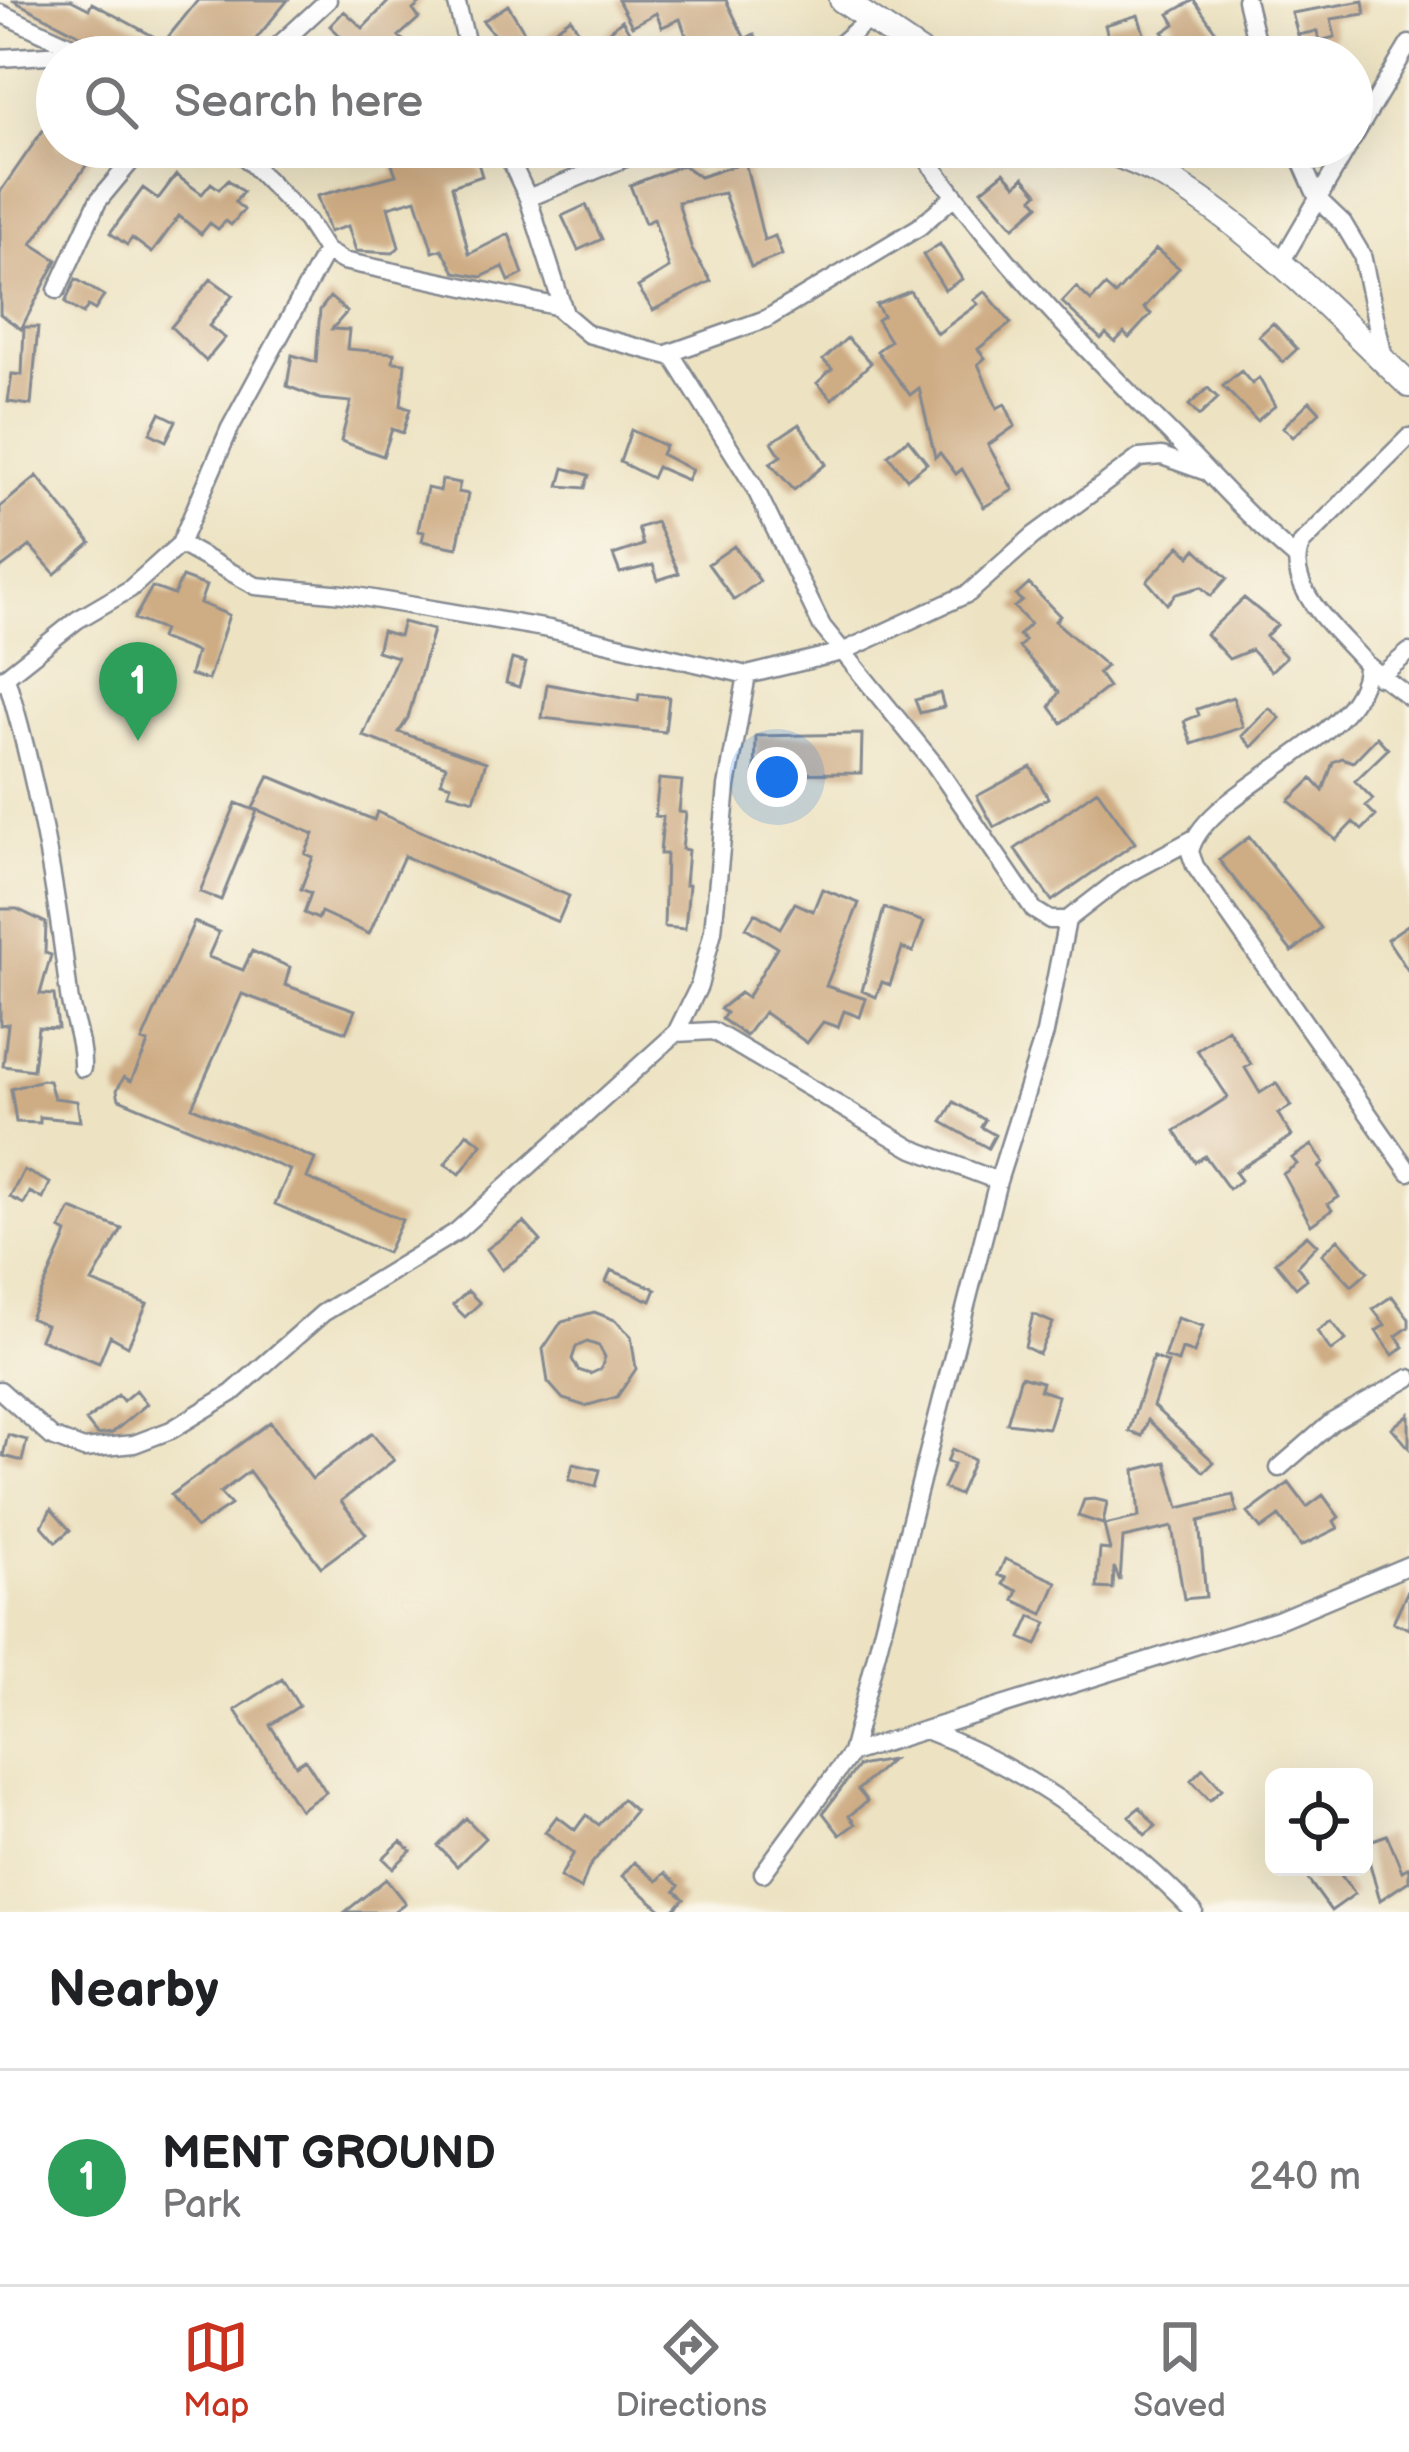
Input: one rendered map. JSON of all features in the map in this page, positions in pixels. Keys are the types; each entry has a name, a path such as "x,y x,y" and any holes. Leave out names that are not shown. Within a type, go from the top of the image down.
{"main road":[{"path":"842,0 895,36"},
{"path":"1146,168 1280,264 1409,386"}],"street":[{"path":"289,36 328,0"},
{"path":"455,0 464,36"},
{"path":"1246,0 1255,36"},
{"path":"0,14 48,36"},
{"path":"860,36 869,19"},
{"path":"1373,105 1409,44"},
{"path":"0,58 36,57"},
{"path":"57,290 98,201 125,168"},
{"path":"255,168 306,220 326,251 344,261 564,311"},
{"path":"514,168 564,311 588,334 667,353 677,361 742,465 802,592 842,652 935,766 1015,889 1050,920 1067,920 1124,877 1193,839 1360,694 1373,670 1409,652"},
{"path":"528,198 601,168"},
{"path":"935,168 952,197 1083,351 1294,557 1301,586 1373,670 1409,697"},
{"path":"1304,168 1318,200 1343,224 1362,255 1385,363"},
{"path":"1280,264 1336,168"},
{"path":"667,353 766,319 919,227 952,197"},
{"path":"82,1068 82,1043 71,1011 48,840 29,746 3,679 77,620 130,589 180,544 230,428 326,251"},
{"path":"1294,557 1302,543 1409,437"},
{"path":"180,544 256,586 344,594 526,625 747,675 842,652 986,582 1033,536 1139,458 1162,456 1204,471"},
{"path":"0,1390 52,1437 84,1449 134,1444 171,1430 232,1393 276,1349 323,1313 456,1232 676,1033 694,995 713,931 727,787 747,675"},
{"path":"1193,839 1195,866 1409,1172"},
{"path":"764,1873 851,1753 998,1181 1046,1033 1067,920"},
{"path":"694,995 709,1031"},
{"path":"676,1033 709,1031 911,1148 998,1181"},
{"path":"1279,1468 1332,1422 1409,1378"},
{"path":"851,1753 1278,1621 1409,1565"},
{"path":"930,1732 994,1761 1089,1823 1159,1876 1194,1912"}],"building":[{"path":"12,0 71,0 89,9 92,3 153,36 82,36"},
{"path":"198,0 288,0 258,36 169,36"},
{"path":"390,0 424,0 413,10 419,18 399,36 341,36 330,26 344,11 363,28"},
{"path":"618,0 726,0 744,36 686,36 680,19 662,27 656,13 632,26"},
{"path":"1194,0 1216,32 1166,36 1163,32 1175,24 1169,14"},
{"path":"1363,1 1365,14 1331,19 1335,36 1318,36 1317,31 1298,35 1292,13"},
{"path":"508,5 527,36 495,36 483,21"},
{"path":"1138,15 1145,36 1108,36 1105,25"},
{"path":"571,18 581,36 545,36"},
{"path":"622,20 632,36 603,36"},
{"path":"36,140 36,168 84,168 32,244 57,260 21,329 0,314 0,192"},
{"path":"394,168 480,168 482,176 452,186 469,254 509,234 523,274 509,281 503,267 481,277 455,272 442,249 433,252 416,199 388,207 399,247 393,253 356,251 348,226 329,232 317,196 396,175"},
{"path":"675,168 687,168 700,177 727,168 746,168 764,240 775,236 782,255 751,267 724,193 678,202 692,250 711,281 653,310 638,287 669,268 654,219 645,223 630,185"},
{"path":"1004,172 1016,185 1024,177 1038,193 1033,198 1039,205 1014,227 982,190"},
{"path":"176,175 202,194 211,183 219,189 228,180 243,192 235,202 244,210 231,225 226,221 218,229 210,223 201,234 179,216 152,253 132,238 127,245 110,233 143,188 158,199"},
{"path":"586,205 602,239 578,250 562,216"},
{"path":"940,244 962,279 945,290 923,255"},
{"path":"1156,249 1179,268 1144,308 1151,314 1129,338 1124,333 1115,342 1106,334 1101,339 1062,302 1076,287 1091,301 1105,286 1115,295"},
{"path":"76,279 104,296 95,310 88,306 83,314 65,303"},
{"path":"211,279 233,295 209,326 225,338 206,361 171,327"},
{"path":"910,291 937,334 978,304 974,300 985,291 1011,323 978,349 985,358 978,364 997,408 1005,404 1015,426 988,445 1013,490 984,507 962,469 956,474 940,453 935,457 919,388 910,395 877,351 890,341 877,320 883,316 876,305"},
{"path":"330,297 347,312 332,329 349,330 347,349 394,353 393,362 405,363 401,406 410,409 403,433 392,429 383,456 341,441 351,402 320,399 287,386 292,355 316,362 320,310"},
{"path":"1273,323 1297,349 1283,362 1259,336"},
{"path":"24,327 38,327 31,405 8,402 12,374 22,375"},
{"path":"847,338 871,363 832,399 817,383 832,369 823,360"},
{"path":"1241,371 1252,384 1259,378 1275,406 1257,421 1223,386"},
{"path":"1208,388 1218,398 1199,416 1189,405"},
{"path":"1310,401 1320,412 1293,437 1283,427"},
{"path":"160,413 176,421 166,441 150,433"},
{"path":"799,424 826,464 794,490 770,463 781,456 772,442"},
{"path":"631,430 665,446 661,454 692,470 687,480 657,467 652,478 620,462"},
{"path":"908,439 927,463 907,479 888,455"},
{"path":"564,468 589,475 585,488 559,486"},
{"path":"37,476 91,543 55,574 30,546 0,569 0,507"},
{"path":"442,480 460,483 458,492 468,494 457,548 422,541 424,532 418,531 427,488 440,491"},
{"path":"656,522 679,573 658,580 653,565 620,573 613,555 643,545 638,528"},
{"path":"734,546 760,581 734,600 708,564"},
{"path":"1180,546 1190,556 1196,549 1227,578 1211,596 1201,587 1176,594 1167,604 1147,581"},
{"path":"182,577 206,586 200,603 229,615 208,680 190,675 196,652 160,638 163,630 134,619 152,587 174,595"},
{"path":"1029,584 1060,616 1055,621 1106,666 1098,673 1108,687 1062,723 1050,707 1059,692 1019,647 1025,641 1019,635 1030,624 1014,607 1022,601 1016,596"},
{"path":"1244,598 1277,625 1266,636 1286,657 1271,671 1251,650 1229,659 1206,634"},
{"path":"403,622 433,630 408,718 399,732 486,762 474,800 448,793 451,785 441,782 446,766 363,736 397,657 377,651 382,631 399,636"},
{"path":"512,659 526,663 519,687 506,683"},
{"path":"547,684 638,701 639,694 669,697 665,732 542,718"},
{"path":"940,693 944,707 920,713 915,700"},
{"path":"1233,697 1243,727 1192,744 1184,721 1199,715 1197,709"},
{"path":"1269,708 1280,718 1252,747 1242,736"},
{"path":"862,734 861,773 755,774 756,736"},
{"path":"1377,737 1388,749 1355,781 1373,799 1366,806 1376,816 1362,830 1353,822 1336,840 1289,801 1312,779 1323,791 1333,762 1342,758 1353,762"},
{"path":"1031,767 1048,798 994,827 977,796"},
{"path":"269,776 374,820 377,812 569,896 558,922 404,856 369,934 321,912 318,919 304,913 311,893 301,889 313,857 305,854 314,834 253,808"},
{"path":"659,779 682,781 679,812 686,813 682,849 688,850 685,885 689,885 685,929 664,927 663,817 655,816"},
{"path":"1097,790 1135,843 1052,901 1015,849"},
{"path":"236,803 257,811 221,900 200,892"},
{"path":"1249,837 1321,928 1292,952 1219,860"},
{"path":"822,889 859,903 826,986 866,999 860,1017 844,1011 838,1027 823,1022 807,1043 764,1012 746,1036 722,1019 726,1013 720,1009 740,993 747,998 777,947 746,928 755,913 780,928 795,903 813,911"},
{"path":"884,908 924,922 913,952 902,948 890,985 882,982 876,997 862,991"},
{"path":"0,909 17,909 46,923 45,953 51,955 40,994 54,995 58,1028 38,1027 33,1070 3,1066 8,1024 0,1025"},
{"path":"194,922 219,932 208,957 243,970 252,951 290,967 285,985 355,1010 346,1032 242,994 192,1107 315,1159 307,1178 402,1220 387,1253 275,1204 290,1170 119,1099 117,1090 124,1077 131,1081 144,1053 148,1043 142,1041"},
{"path":"1409,924 1409,972 1387,939"},
{"path":"1228,1029 1251,1064 1245,1068 1260,1093 1276,1083 1291,1106 1278,1114 1292,1136 1235,1172 1241,1180 1229,1189 1205,1156 1195,1162 1175,1131 1228,1097 1197,1050"},
{"path":"49,1081 54,1098 77,1101 80,1121 40,1117 40,1123 16,1122 11,1089"},
{"path":"954,1102 985,1120 981,1127 995,1135 988,1148 942,1122"},
{"path":"467,1133 482,1144 460,1174 445,1164"},
{"path":"1312,1145 1324,1163 1319,1167 1339,1197 1328,1204 1332,1210 1311,1225 1283,1174 1297,1164 1292,1158"},
{"path":"24,1170 50,1183 43,1199 30,1192 24,1204 10,1197"},
{"path":"71,1209 122,1229 92,1282 147,1304 128,1346 110,1336 99,1363 40,1339 46,1325 30,1318 65,1239 67,1233 60,1229"},
{"path":"524,1222 541,1241 502,1270 487,1249"},
{"path":"1307,1235 1317,1245 1297,1266 1307,1279 1296,1288 1275,1262"},
{"path":"1338,1239 1368,1272 1352,1286 1322,1254"},
{"path":"611,1270 656,1289 651,1301 606,1282"},
{"path":"468,1291 480,1303 465,1317 453,1305"},
{"path":"1392,1296 1409,1319 1409,1327 1396,1336 1404,1347 1393,1355 1376,1331 1385,1325 1373,1309"},
{"path":"594,1312 615,1320 631,1336 636,1369 617,1397 585,1406 563,1399 548,1382 543,1349 562,1321","holes":["587,1342 599,1346 605,1357 601,1369 590,1374 578,1370 572,1359 576,1347"]},
{"path":"1033,1314 1053,1323 1039,1354 1025,1347"},
{"path":"1177,1318 1203,1326 1194,1353 1182,1349 1178,1362 1164,1357"},
{"path":"1331,1321 1346,1340 1331,1351 1317,1331"},
{"path":"1153,1357 1168,1363 1153,1406 1214,1462 1204,1472 1148,1420 1142,1436 1129,1431"},
{"path":"1021,1376 1042,1382 1040,1390 1058,1396 1048,1428 1007,1423"},
{"path":"136,1390 147,1404 112,1433 97,1435 86,1421 118,1395 123,1401"},
{"path":"1409,1414 1409,1448 1392,1428"},
{"path":"270,1422 312,1479 372,1433 394,1460 341,1501 366,1534 321,1567 249,1471 220,1493 231,1505 196,1528 171,1495"},
{"path":"8,1435 27,1440 22,1461 3,1456"},
{"path":"952,1449 974,1460 959,1495 943,1488 954,1464 947,1462"},
{"path":"1166,1462 1179,1508 1233,1495 1237,1512 1199,1521 1206,1597 1184,1599 1172,1527 1123,1538 1120,1581 1114,1567 1113,1589 1097,1588 1100,1549 1110,1550 1104,1525 1139,1517 1135,1470"},
{"path":"573,1464 600,1470 596,1486 569,1480"},
{"path":"1289,1483 1307,1507 1323,1495 1339,1517 1334,1521 1338,1528 1301,1546 1279,1516 1261,1529 1248,1513"},
{"path":"1084,1500 1107,1502 1103,1524 1078,1516"},
{"path":"51,1509 70,1530 56,1542 42,1526"},
{"path":"1005,1559 1057,1582 1043,1614 1014,1600 1018,1591 1003,1584 1006,1578 998,1575"},
{"path":"1409,1588 1409,1629 1393,1622"},
{"path":"1031,1616 1047,1623 1037,1645 1021,1638"},
{"path":"282,1679 299,1706 270,1725 296,1765 305,1759 326,1792 300,1810 235,1710"},
{"path":"891,1760 858,1790 867,1801 849,1816 855,1824 840,1835 823,1813 858,1766"},
{"path":"1203,1768 1222,1789 1210,1800 1191,1780"},
{"path":"622,1799 635,1811 589,1867 581,1889 560,1877 574,1853 545,1832 557,1816 575,1830 586,1815 599,1825"},
{"path":"1140,1807 1156,1826 1145,1835 1129,1816"},
{"path":"466,1818 485,1838 457,1866 438,1846"},
{"path":"1387,1835 1402,1871 1409,1867 1409,1881 1380,1900 1373,1875 1373,1840"},
{"path":"401,1841 411,1851 393,1868 383,1858"},
{"path":"634,1862 657,1881 665,1873 679,1886 675,1891 684,1899 672,1912 664,1912 622,1876"},
{"path":"1306,1876 1342,1876 1355,1894 1331,1911"},
{"path":"386,1879 405,1903 393,1912 345,1912"}],"place":[{"name":"MENT GROUND","path":"138,741"}]}
